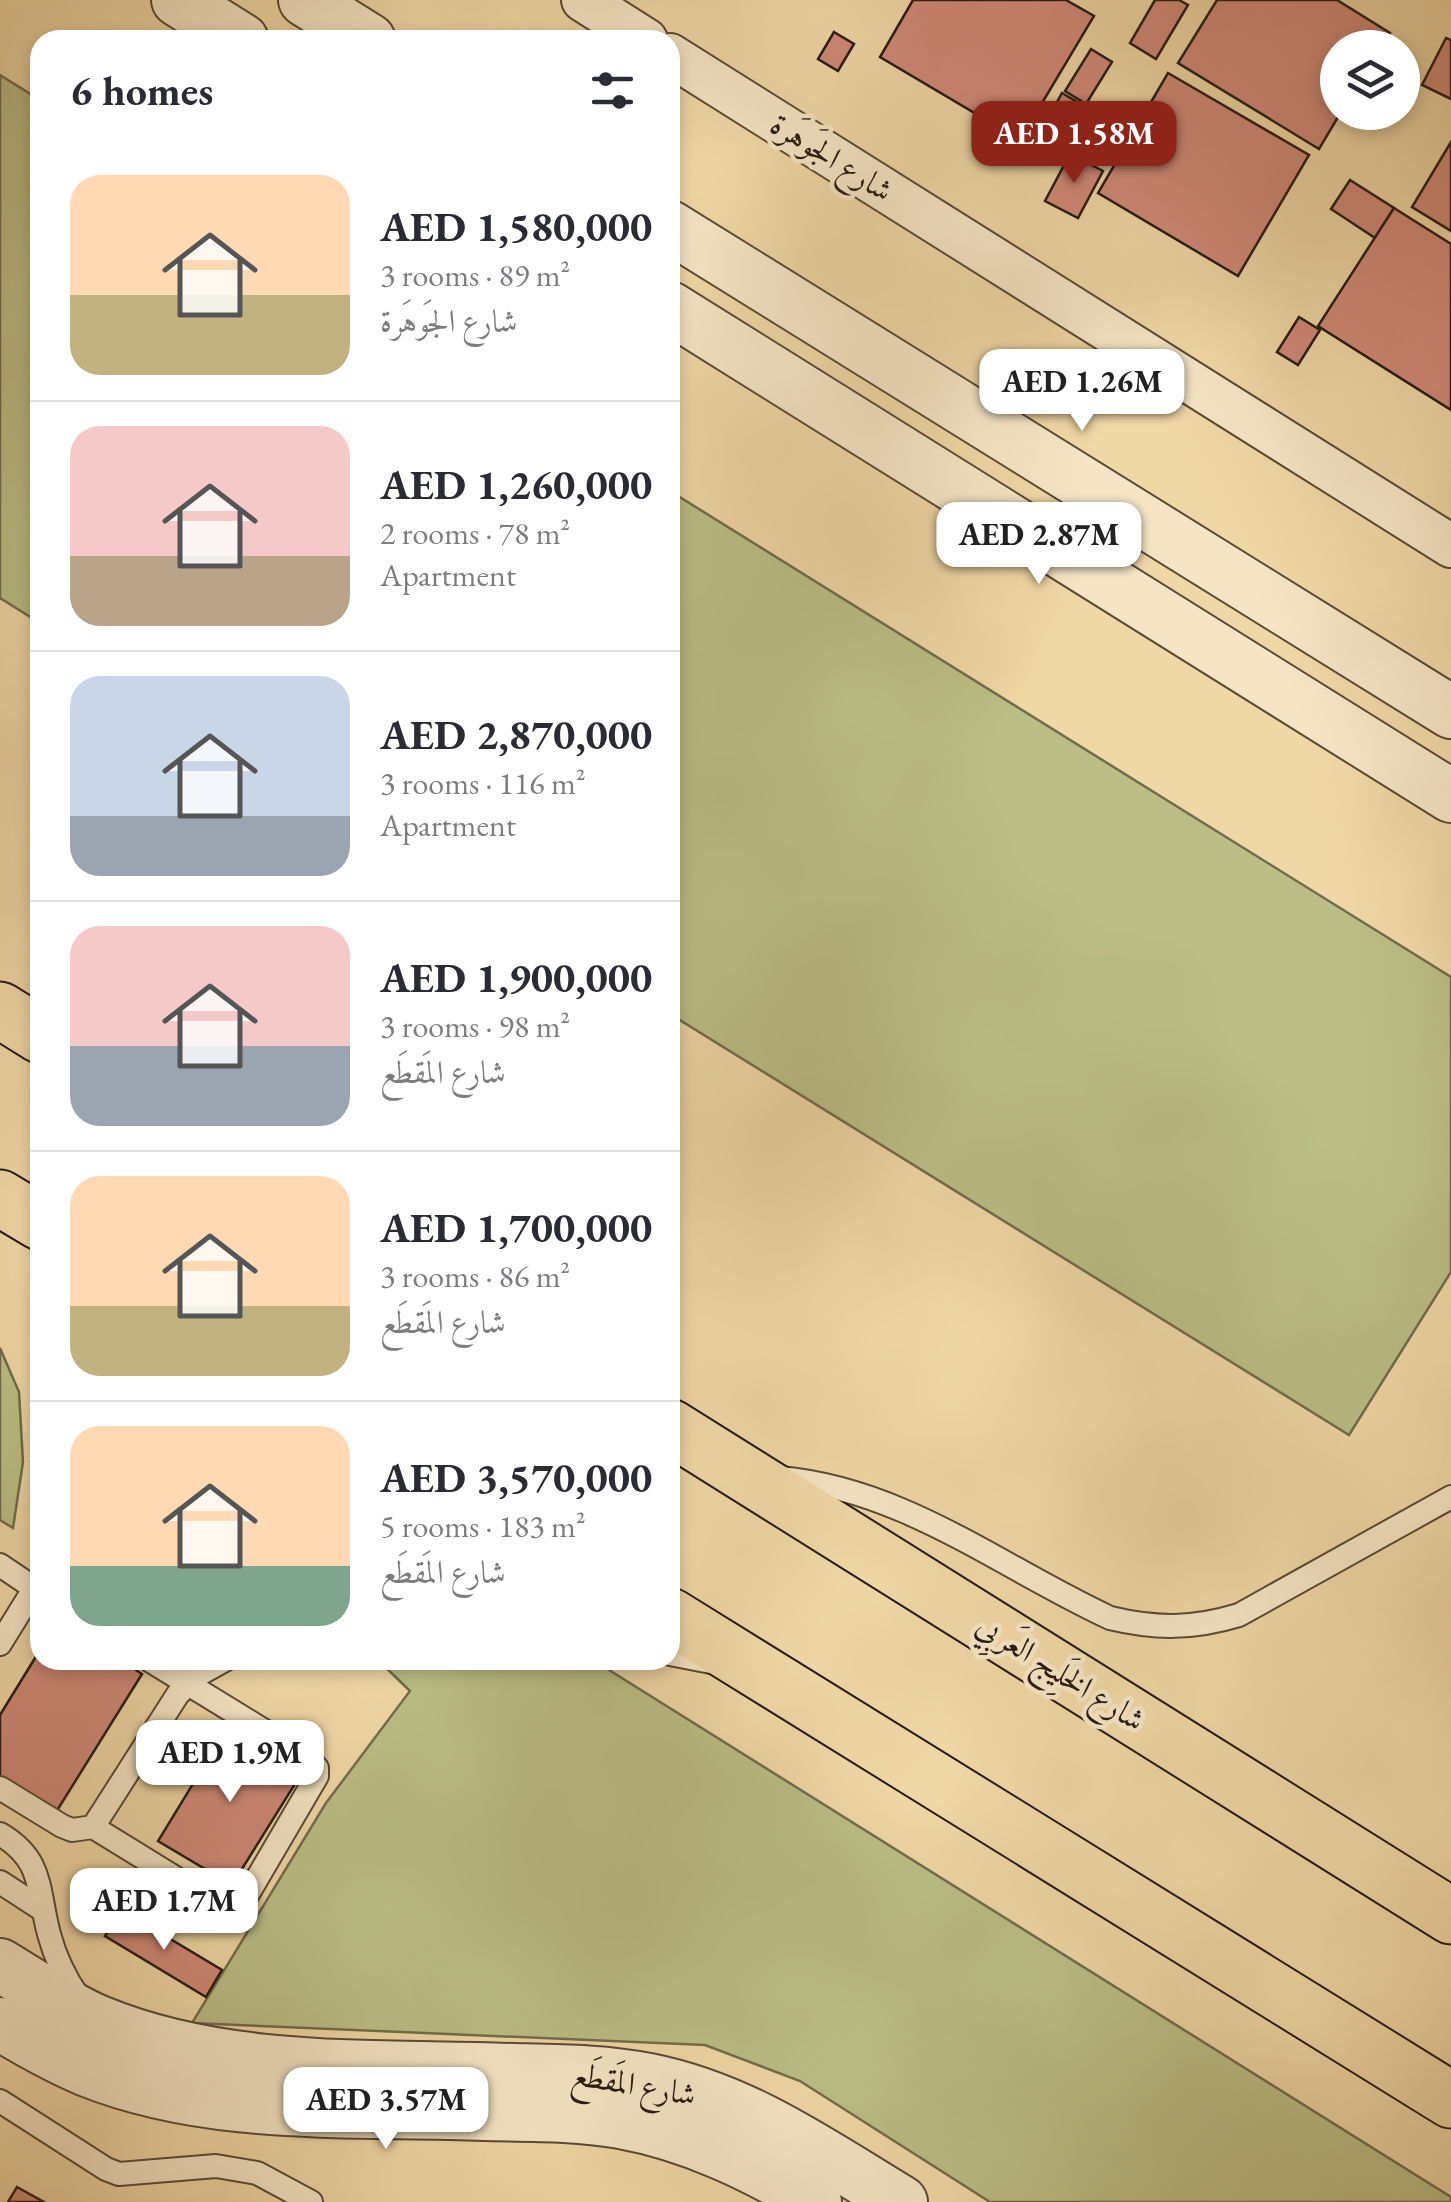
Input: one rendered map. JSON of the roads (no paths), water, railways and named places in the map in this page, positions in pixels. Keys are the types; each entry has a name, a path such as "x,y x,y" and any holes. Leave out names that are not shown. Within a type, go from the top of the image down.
{"highway":[{"path":"0,1010 30,1029"},
{"path":"0,1198 30,1216"},
{"name":"شارع الخَلِيج العَربِي","path":"680,1434 1451,1916"},
{"path":"680,1622 1451,2100"}],"street":[{"path":"178,0 226,30"},
{"path":"304,0 353,30"},
{"path":"583,0 630,30"},
{"name":"شارع الجَوهَرة","path":"680,61 1451,546"},
{"path":"680,233 1451,712"},
{"path":"680,314 1451,796"},
{"name":"شارع المَقطَع","path":"0,1965 95,2021 173,2046 252,2060 564,2071 648,2080 690,2090 768,2121 901,2202"},
{"name":"شارع المَقطَع","path":"0,2024 90,2071 137,2086 210,2100 323,2110 582,2117 657,2130 728,2154 815,2202"}],"lane":[{"path":"747,1475 822,1484 896,1505 1110,1618 1142,1626 1175,1628 1239,1615 1451,1496"},
{"path":"0,1565 30,1585"},
{"path":"0,1644 30,1600"},
{"path":"680,1656 752,1668"},
{"path":"0,1788 62,1826 92,1828 218,1904 232,1905 248,1894 315,1782 317,1768 307,1757 165,1670"},
{"path":"92,1828 187,1684 209,1670"},
{"path":"0,1834 20,1846 35,1867 58,1961 95,2021"},
{"path":"0,1882 43,1910"},
{"path":"0,2102 120,2174 216,2166 257,2173 311,2202"}]}
